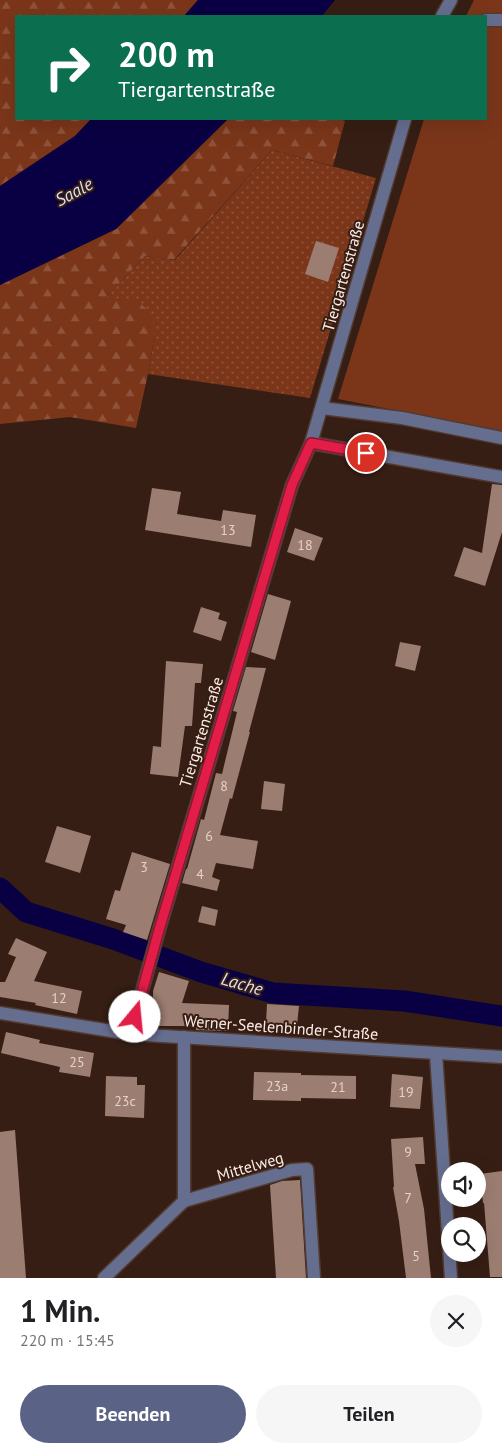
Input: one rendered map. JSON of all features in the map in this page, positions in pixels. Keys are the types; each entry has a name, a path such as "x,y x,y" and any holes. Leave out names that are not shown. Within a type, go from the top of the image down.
{"street":[{"path":"443,15 451,0"},
{"path":"487,20 502,20"},
{"name":"Tiergartenstraße","path":"130,1034 159,930 292,485 311,443 322,408 405,120"},
{"path":"322,408 402,418 502,438"},
{"path":"311,443 502,477"},
{"name":"Werner-Seelenbinder-Straße","path":"0,1012 130,1034 502,1058"},
{"path":"184,1037 184,1201"},
{"path":"436,1054 451,1278"},
{"name":"Mittelweg","path":"104,1278 184,1201 292,1170 308,1169 314,1278"}],"green space":[{"path":"0,0 198,0 185,15 15,15 15,120 90,120 75,136 0,186"},
{"path":"474,0 502,0 502,431 338,399 424,120 487,120 487,15 466,15"},
{"path":"227,120 345,121 333,166 272,150 174,260 145,256 106,297 139,302 153,315 154,338 136,428 70,417 0,424 0,285 116,229"},
{"path":"272,150 376,178 310,398 148,374 154,338 106,297 145,256 175,260"}],"water":[{"path":"198,0 335,0 323,15 185,15"},
{"name":"Saale","path":"90,120 227,120 116,229 0,285 0,186 75,136"}],"building":[{"path":"316,241 339,248 328,282 305,274"},
{"path":"492,484 502,485 502,532 485,586 454,576 464,547 482,553"},
{"path":"152,488 181,492 177,514 221,521 223,510 256,515 251,547 145,530"},
{"path":"295,528 323,538 314,561 287,552"},
{"path":"268,594 291,601 275,660 251,652"},
{"path":"201,607 220,613 218,619 227,622 221,641 193,632"},
{"path":"400,642 421,646 415,671 395,666"},
{"path":"166,661 203,664 201,683 195,683 192,726 185,726 178,777 150,774 153,746 161,747"},
{"path":"246,667 266,668 232,799 230,798 220,835 258,841 253,869 216,863 212,877 220,880 217,891 182,883 201,819 204,820 216,773 222,774 237,712 233,711"},
{"path":"264,781 285,784 282,811 261,809"},
{"path":"57,826 91,836 80,873 45,862"},
{"path":"132,852 170,864 147,940 123,932 126,925 106,919 115,890 120,891"},
{"path":"202,906 218,910 215,926 198,922"},
{"path":"16,938 47,952 34,981 82,991 77,1014 35,1005 36,1003 0,997 0,982 5,982 16,957 8,954"},
{"path":"159,972 189,981 182,1003 229,1005 228,1031 196,1030 196,1026 153,1026 153,991"},
{"path":"267,1004 299,1006 297,1025 266,1023"},
{"path":"6,1032 40,1040 39,1043 94,1053 90,1077 59,1072 60,1067 1,1053"},
{"path":"254,1072 356,1076 356,1099 301,1098 301,1101 253,1100"},
{"path":"392,1074 423,1077 420,1109 390,1107"},
{"path":"106,1076 137,1077 137,1085 145,1085 144,1118 105,1116"},
{"path":"15,1130 26,1278 0,1278 0,1132"},
{"path":"423,1137 425,1164 415,1164 424,1209 431,1278 406,1278 393,1187 391,1139"},
{"path":"502,1171 502,1277 490,1277 484,1207 486,1207 486,1173"},
{"path":"300,1180 306,1278 276,1278 270,1185 282,1181"}],"waterway":[{"name":"Lache","path":"0,888 26,912 113,939 201,972 273,993 404,1001 502,1016"}],"route":[{"path":"135,1017 159,930 292,485 311,443 366,453"}]}
